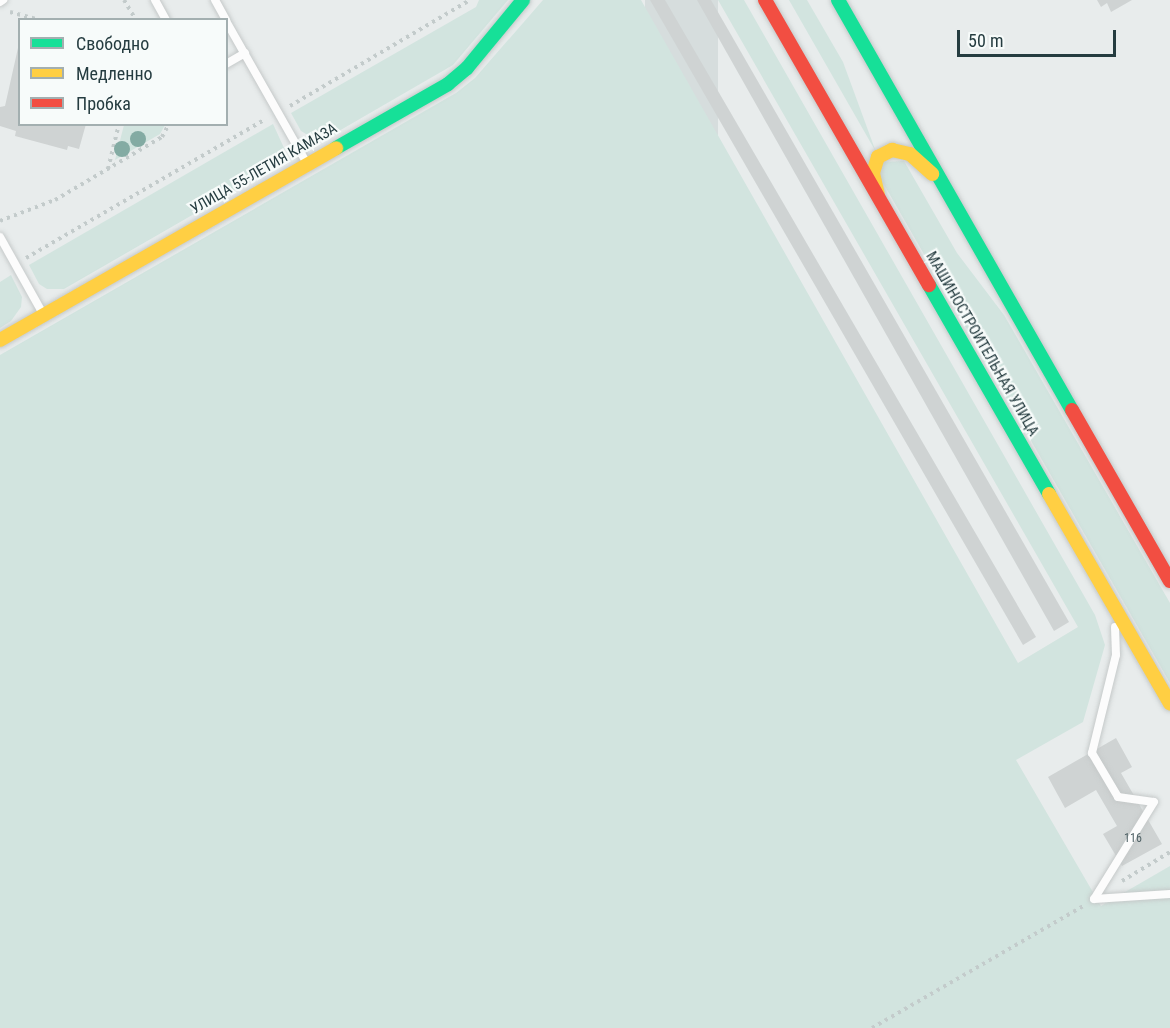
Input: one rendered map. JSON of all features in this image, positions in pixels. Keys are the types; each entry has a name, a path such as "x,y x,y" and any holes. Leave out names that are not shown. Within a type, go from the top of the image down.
{"main road":[{"name":"УЛИЦА 55-ЛЕТИЯ КАМАЗА","path":"0,340 448,84 467,68 523,0"},
{"name":"МАШИНОСТРОИТЕЛЬНАЯ УЛИЦА","path":"765,0 1170,704"},
{"path":"838,0 1170,581"},
{"path":"878,198 873,173 878,157 892,150 910,154 946,187"}],"lane":[{"path":"155,0 165,18"},
{"path":"215,0 225,18"},
{"path":"228,23 306,164"},
{"path":"228,63 245,53"},
{"path":"0,237 44,315"},
{"path":"1094,899 1154,802 1118,797 1092,753 1116,655 1114,605"},
{"path":"1094,899 1170,894"}],"path":[{"path":"124,0 135,18"},
{"path":"287,108 470,0"},
{"path":"0,9 32,18"},
{"path":"26,259 270,117"},
{"path":"108,169 119,126"},
{"path":"0,221 55,200 162,137 169,126"},
{"path":"872,1028 1094,899 1170,852"}],"shaded area":[{"path":"479,0 508,0 453,65 325,139 316,140 301,131 291,113 476,7"},
{"path":"543,0 641,0 1018,663 1078,627 718,0 744,0 1095,615 1105,645 1083,722 1016,760 1101,906 1170,866 1170,1028 0,1028 0,355 456,93 475,78"},
{"path":"645,0 718,0 718,761 645,761"},
{"path":"789,0 807,0 843,62 876,152"},
{"path":"273,124 285,150 272,169 64,289 47,289 39,284 29,265"},
{"path":"124,126 164,126 160,134 115,160"},
{"path":"904,161 957,253 1004,315 1170,603 1170,683 878,174 881,162"},
{"path":"11,275 22,297 21,307 11,321 0,328 0,282"}],"building":[{"path":"650,0 665,0 1036,637 1023,645"},
{"path":"697,0 711,0 1069,622 1054,631"},
{"path":"1097,0 1132,0 1111,12 1107,3 1101,7"},
{"path":"18,48 18,126 85,126 79,149 68,146 67,150 15,136 16,131 0,126 0,107 5,106"},
{"path":"1116,738 1132,767 1121,773 1162,844 1122,866 1103,834 1117,826 1096,790 1065,808 1048,777"}],"traffic: fast":[{"path":"336,148 448,84 467,68 523,0"},
{"path":"838,0 1072,410"},
{"path":"929,285 1049,494"}],"traffic: slow":[{"path":"0,340 336,148"},
{"path":"878,195 873,173 878,157 892,150 910,154 932,174"},
{"path":"1049,494 1170,704"}],"traffic: jam":[{"path":"765,0 929,285"},
{"path":"1072,410 1170,581"}]}
